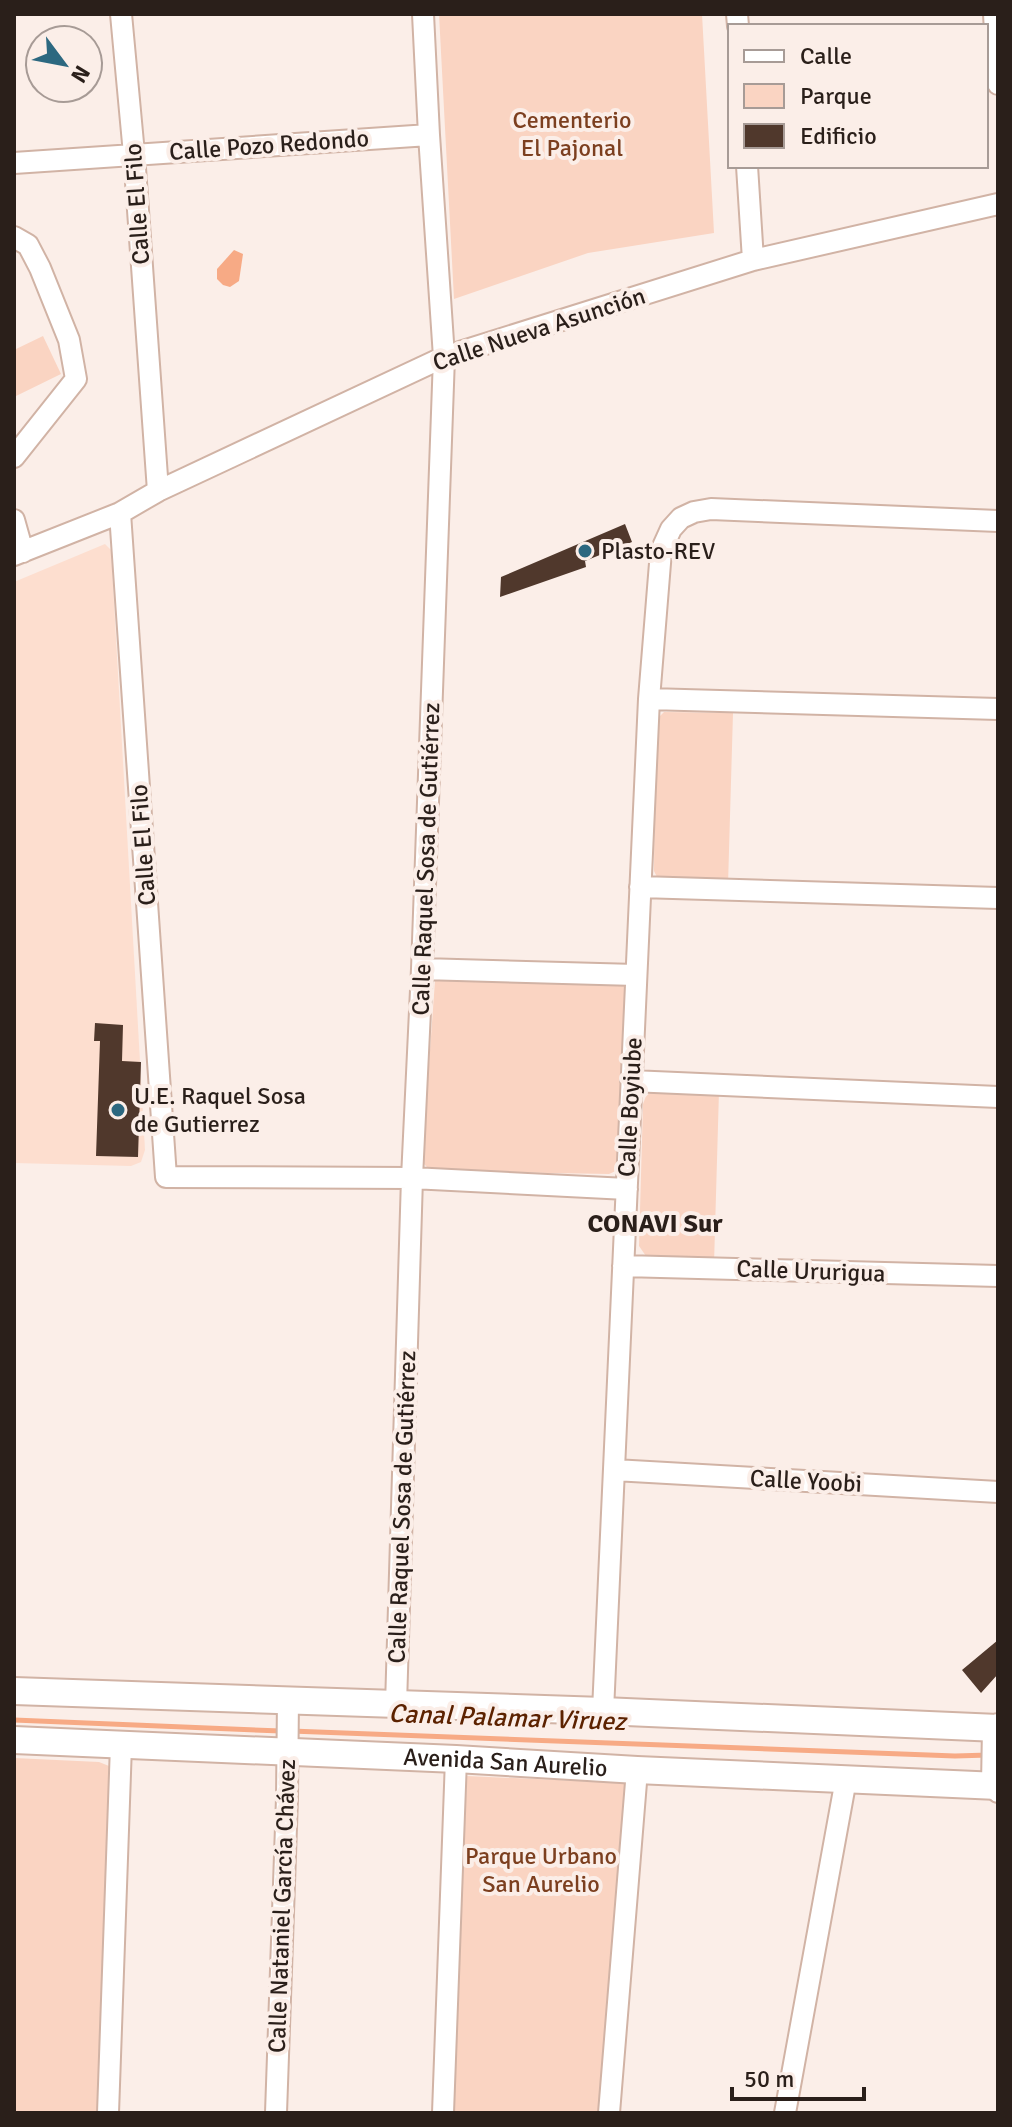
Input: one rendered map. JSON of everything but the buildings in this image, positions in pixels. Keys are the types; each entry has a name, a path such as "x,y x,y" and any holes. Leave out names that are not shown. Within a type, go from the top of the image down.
{"main road":[{"path":"14,1691 287,1705 603,1711 996,1730"},
{"name":"Avenida San Aurelio","path":"14,1740 286,1747 637,1770 995,1785"}],"street":[{"name":"Calle El Filo","path":"121,14 158,491"},
{"name":"Calle Raquel Sosa de Gutiérrez","path":"396,1705 412,1178 444,357 423,14"},
{"path":"994,14 998,84"},
{"name":"Calle Pozo Redondo","path":"14,163 429,135"},
{"path":"747,168 753,260"},
{"name":"Calle Nueva Asunción","path":"19,553 120,513 158,491 444,357 753,260 998,204"},
{"path":"14,237 28,245 40,268 69,340 76,379 14,457"},
{"name":"Calle Boyiube","path":"603,1711 649,699 661,551 671,529 681,518 711,509 998,521"},
{"name":"Calle El Filo","path":"120,513 166,1177 412,1178"},
{"path":"14,520 19,553"},
{"path":"649,699 998,709"},
{"path":"640,887 998,898"},
{"path":"422,969 636,975"},
{"path":"631,1081 998,1097"},
{"path":"412,1178 627,1189"},
{"name":"Calle Ururigua","path":"623,1266 998,1276"},
{"name":"Calle Yoobi","path":"614,1470 998,1492"},
{"name":"Calle Nataniel García Chávez","path":"276,2113 287,1798 287,1705"},
{"path":"995,1785 996,1730"},
{"path":"108,2113 121,1745"},
{"path":"443,2113 456,1759"},
{"path":"609,2113 637,1770"},
{"path":"785,2113 846,1779"}],"shaded area":[{"path":"234,250 243,254 239,281 230,287 217,279 217,269"},
{"path":"105,544 111,550 145,1150 141,1162 131,1166 14,1163 14,582"}],"green space":[{"name":"Cementerio El Pajonal","path":"439,14 702,14 714,233 588,253 454,299"},
{"path":"43,336 61,374 14,397 14,350"},
{"path":"664,712 733,713 728,885 665,882 654,871 655,726"},
{"path":"441,975 618,981 627,986 620,1169 609,1174 435,1171 422,1162 435,981"},
{"path":"655,1089 719,1091 714,1264 648,1259 639,1246 643,1104 646,1096"},
{"path":"14,1758 99,1762 109,1766 113,1776 99,2113 14,2113"},
{"name":"Parque Urbano San Aurelio","path":"467,1776 627,1783 599,2113 452,2113"}],"waterway":[{"name":"Canal Palamar Viruez","path":"14,1720 281,1731"},
{"name":"Canal Palamar Viruez","path":"291,1731 989,1755"}],"place":[{"name":"Plasto-REV","path":"585,551"},
{"name":"U.E. Raquel Sosa de Gutierrez","path":"118,1110"}],"district":[{"name":"CONAVI Sur","path":"655,1224"}]}
